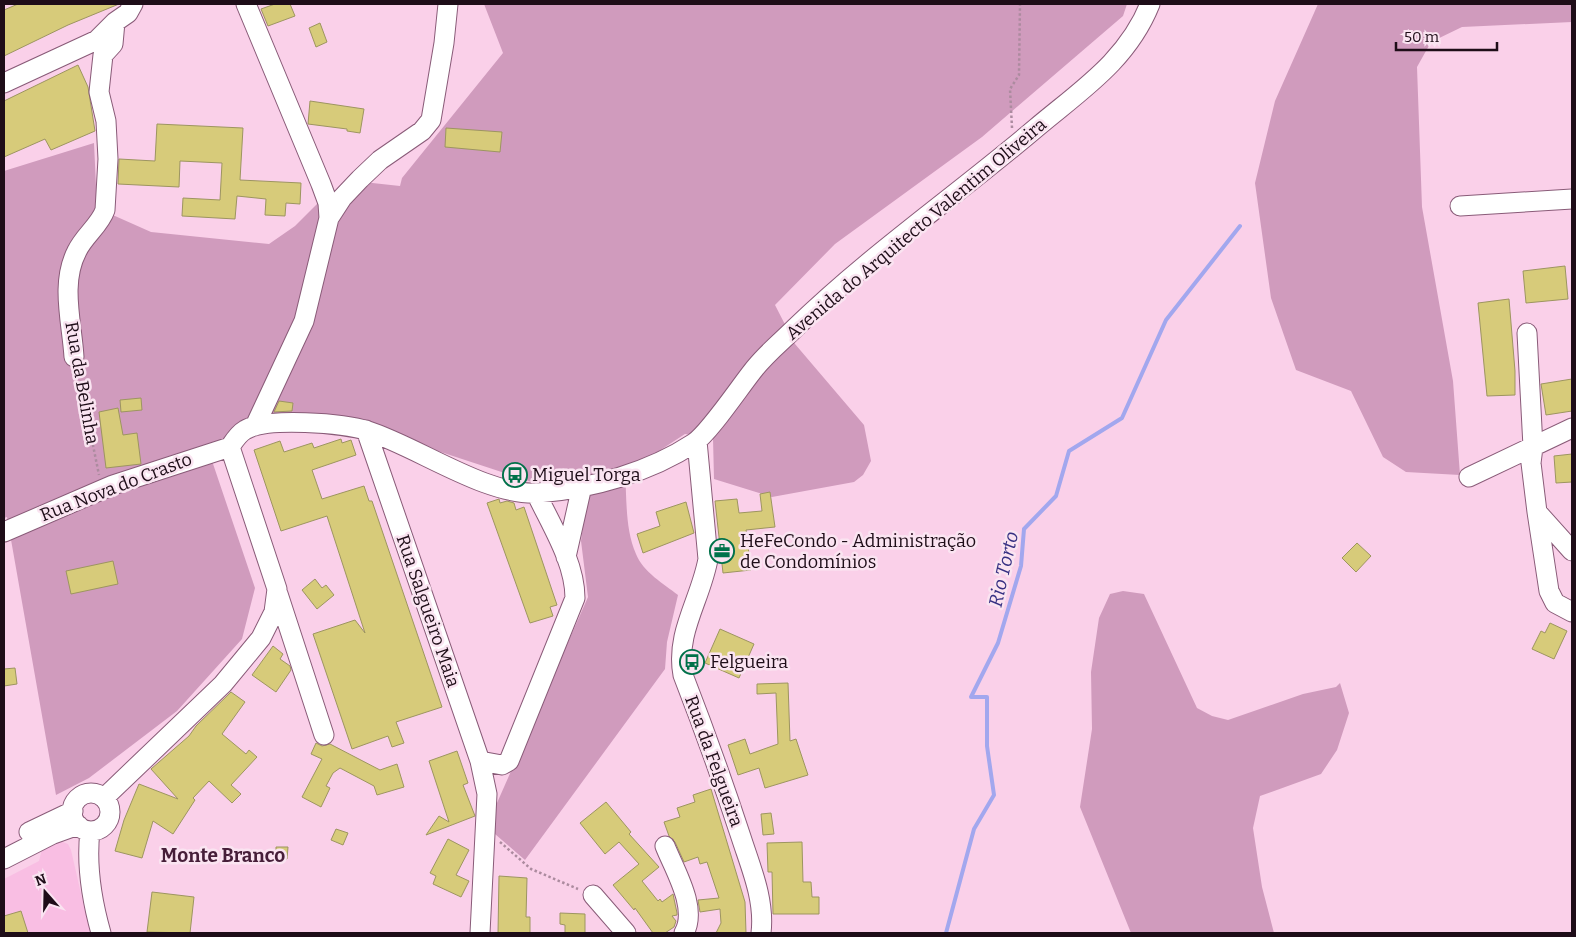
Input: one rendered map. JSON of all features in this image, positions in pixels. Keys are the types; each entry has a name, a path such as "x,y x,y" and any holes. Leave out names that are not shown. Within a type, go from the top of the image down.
{"street":[{"path":"4,83 97,40 115,22 128,13 133,4"},
{"path":"246,4 321,184 328,204 329,218 304,321 255,426 245,430 230,447 324,735"},
{"path":"329,218 342,198 360,179 380,160 422,131 431,120 444,43 448,4"},
{"name":"Avenida do Arquitecto Valentim Oliveira","path":"255,426 285,422 314,423 366,430 475,478 504,488 536,493 582,486 639,469 698,441 757,364 799,324 850,278 1011,149 1115,62 1131,41 1150,4"},
{"name":"Rua da Belinha","path":"74,357 68,277 76,251 102,217 105,210 108,159 106,121 98,92 103,55 113,44 115,22"},
{"path":"1460,206 1572,199"},
{"path":"1527,333 1533,447 1531,463 1548,591 1555,603 1572,612"},
{"path":"1469,477 1572,428"},
{"name":"Rua Salgueiro Maia","path":"366,430 480,761 486,794 480,933"},
{"name":"Rua da Felgueira","path":"698,441 708,560 705,578 684,634 680,659 683,675 720,772 757,886 763,918 761,933"},
{"name":"Rua Nova do Crasto","path":"4,532 103,490 230,447"},
{"path":"566,557 582,486"},
{"path":"486,794 506,771 508,761 575,598 575,587 566,557 536,493"},
{"path":"1537,512 1572,551"},
{"path":"104,798 223,684 261,638 274,612 277,589"},
{"path":"480,761 502,764 508,761"},
{"path":"4,845 80,822 101,828 109,820 110,808 104,798 93,793 82,796 74,805 80,822 88,846 94,906 101,933"},
{"path":"4,859 80,822"},
{"path":"665,846 687,902 689,924 684,933"},
{"path":"593,895 626,933"}],"path":[{"path":"1011,149 1010,89 1019,75 1020,4"},
{"name":"Rua da Belinha","path":"74,357 88,414 103,490"},
{"path":"485,829 532,870 593,895"}],"shaded area":[{"path":"484,4 1127,4 1123,16 982,137 835,244 775,305 795,344 864,425 871,461 863,475 854,482 772,497 714,479 713,438 685,434 625,473 628,525 636,554 649,572 678,595 667,642 665,669 525,860 495,834 493,812 588,597 581,541 586,504 544,486 325,414 272,418 233,432 208,449 255,588 242,639 177,711 89,778 56,795 7,517 4,518 4,171 94,143 97,208 151,232 269,244 295,226 321,200 354,181 400,186 402,178 503,53"},
{"path":"1318,4 1572,4 1572,22 1462,27 1431,42 1417,67 1422,207 1453,381 1460,475 1406,472 1383,457 1351,391 1296,370 1271,298 1255,183 1275,101"},
{"path":"1123,591 1144,594 1197,708 1212,716 1228,720 1303,694 1336,687 1340,683 1349,713 1337,750 1321,774 1260,796 1253,828 1262,887 1274,933 1131,933 1080,807 1092,729 1091,672 1099,618 1110,594"},
{"path":"60,841 68,844 71,850 90,933 4,933 4,879 39,861 42,849"}],"building":[{"path":"18,4 119,4 68,25 4,56 4,10"},
{"path":"275,4 290,4 295,16 268,26 261,9"},
{"path":"320,23 327,42 316,47 309,28"},
{"path":"78,65 88,87 95,131 51,150 45,139 4,157 4,101"},
{"path":"310,101 364,109 360,133 347,131 347,129 308,124"},
{"path":"157,124 243,128 240,180 301,183 300,204 286,203 285,216 265,215 266,199 237,196 235,219 182,216 183,198 220,200 222,163 180,161 179,187 118,184 119,159 155,161"},
{"path":"446,128 502,132 500,152 445,147"},
{"path":"1565,266 1568,299 1526,303 1523,271"},
{"path":"1509,299 1515,395 1487,396 1478,303"},
{"path":"1572,379 1572,411 1546,415 1541,384"},
{"path":"141,398 142,410 121,412 120,400"},
{"path":"279,401 293,403 292,411 274,412"},
{"path":"118,408 123,435 137,433 141,464 106,468 99,412"},
{"path":"341,439 342,443 351,440 356,455 312,470 322,499 364,486 369,501 372,501 442,707 396,722 404,743 392,747 388,736 352,749 313,634 355,620 365,633 327,516 281,531 254,450 280,441 284,452 312,443 314,448"},
{"path":"1572,454 1572,482 1556,483 1554,456"},
{"path":"770,492 775,527 746,530 751,570 723,573 715,501 737,499 739,513 762,511 760,494"},
{"path":"499,499 500,503 507,501 514,503 516,510 524,507 557,605 550,607 553,616 530,623 487,503"},
{"path":"686,502 694,533 643,553 637,534 660,526 656,512"},
{"path":"1357,543 1371,556 1356,572 1342,558"},
{"path":"113,561 118,584 71,594 66,571"},
{"path":"315,579 322,588 326,585 334,595 317,609 302,590"},
{"path":"1550,623 1567,631 1554,659 1532,649 1541,631 1545,633"},
{"path":"720,629 754,644 739,678 705,663"},
{"path":"273,646 283,654 280,659 290,666 291,670 276,692 252,675"},
{"path":"15,668 17,684 4,686 4,669"},
{"path":"788,683 790,741 796,739 808,775 765,788 759,768 738,775 728,745 745,739 750,754 778,744 776,693 757,694 757,684"},
{"path":"231,692 245,702 222,734 246,754 249,750 257,757 231,785 241,794 232,803 209,781 193,798 195,800 173,834 153,821 142,858 115,851 124,820 139,784 178,799 151,769 189,736 196,726"},
{"path":"316,743 322,746 330,744 380,770 397,764 404,787 377,795 374,786 340,768 333,773 326,786 330,788 321,807 302,797 322,759 311,754"},
{"path":"457,751 468,783 463,785 475,816 426,835 439,816 449,822 429,761"},
{"path":"711,789 745,902 746,933 716,933 721,923 720,909 700,912 698,900 719,898 707,862 700,864 698,857 684,862 675,842 669,836 664,822 680,817 677,808 695,802 693,795"},
{"path":"606,802 631,832 629,834 659,867 642,881 658,901 660,899 662,902 673,894 677,915 672,916 676,921 674,927 665,933 653,933 635,908 634,910 613,885 639,864 619,842 605,854 580,823"},
{"path":"771,813 774,834 763,835 761,814"},
{"path":"336,829 348,833 343,845 331,840"},
{"path":"448,839 469,850 456,875 469,881 461,897 433,884 436,876 430,873"},
{"path":"802,842 803,882 811,882 812,897 819,897 819,914 773,914 772,872 768,872 767,843"},
{"path":"276,847 288,847 287,859 276,858"},
{"path":"499,876 527,878 526,917 530,917 530,933 498,933"},
{"path":"152,892 194,897 190,933 147,932"},
{"path":"21,911 28,933 4,933 4,916"},
{"path":"560,913 585,914 585,933 565,933 565,925 560,924"}],"waterway":[{"name":"Rio Torto","path":"946,933 974,829 994,795 987,746 987,697 971,697 998,643 1021,566 1024,529 1056,496 1069,451 1122,418 1166,320 1240,226"}],"place":[{"name":"Miguel Torga","path":"515,475"},
{"name":"HeFeCondo - Administração de Condomínios","path":"722,551"},
{"name":"Felgueira","path":"692,662"}],"district":[{"name":"Monte Branco","path":"223,855"}]}
